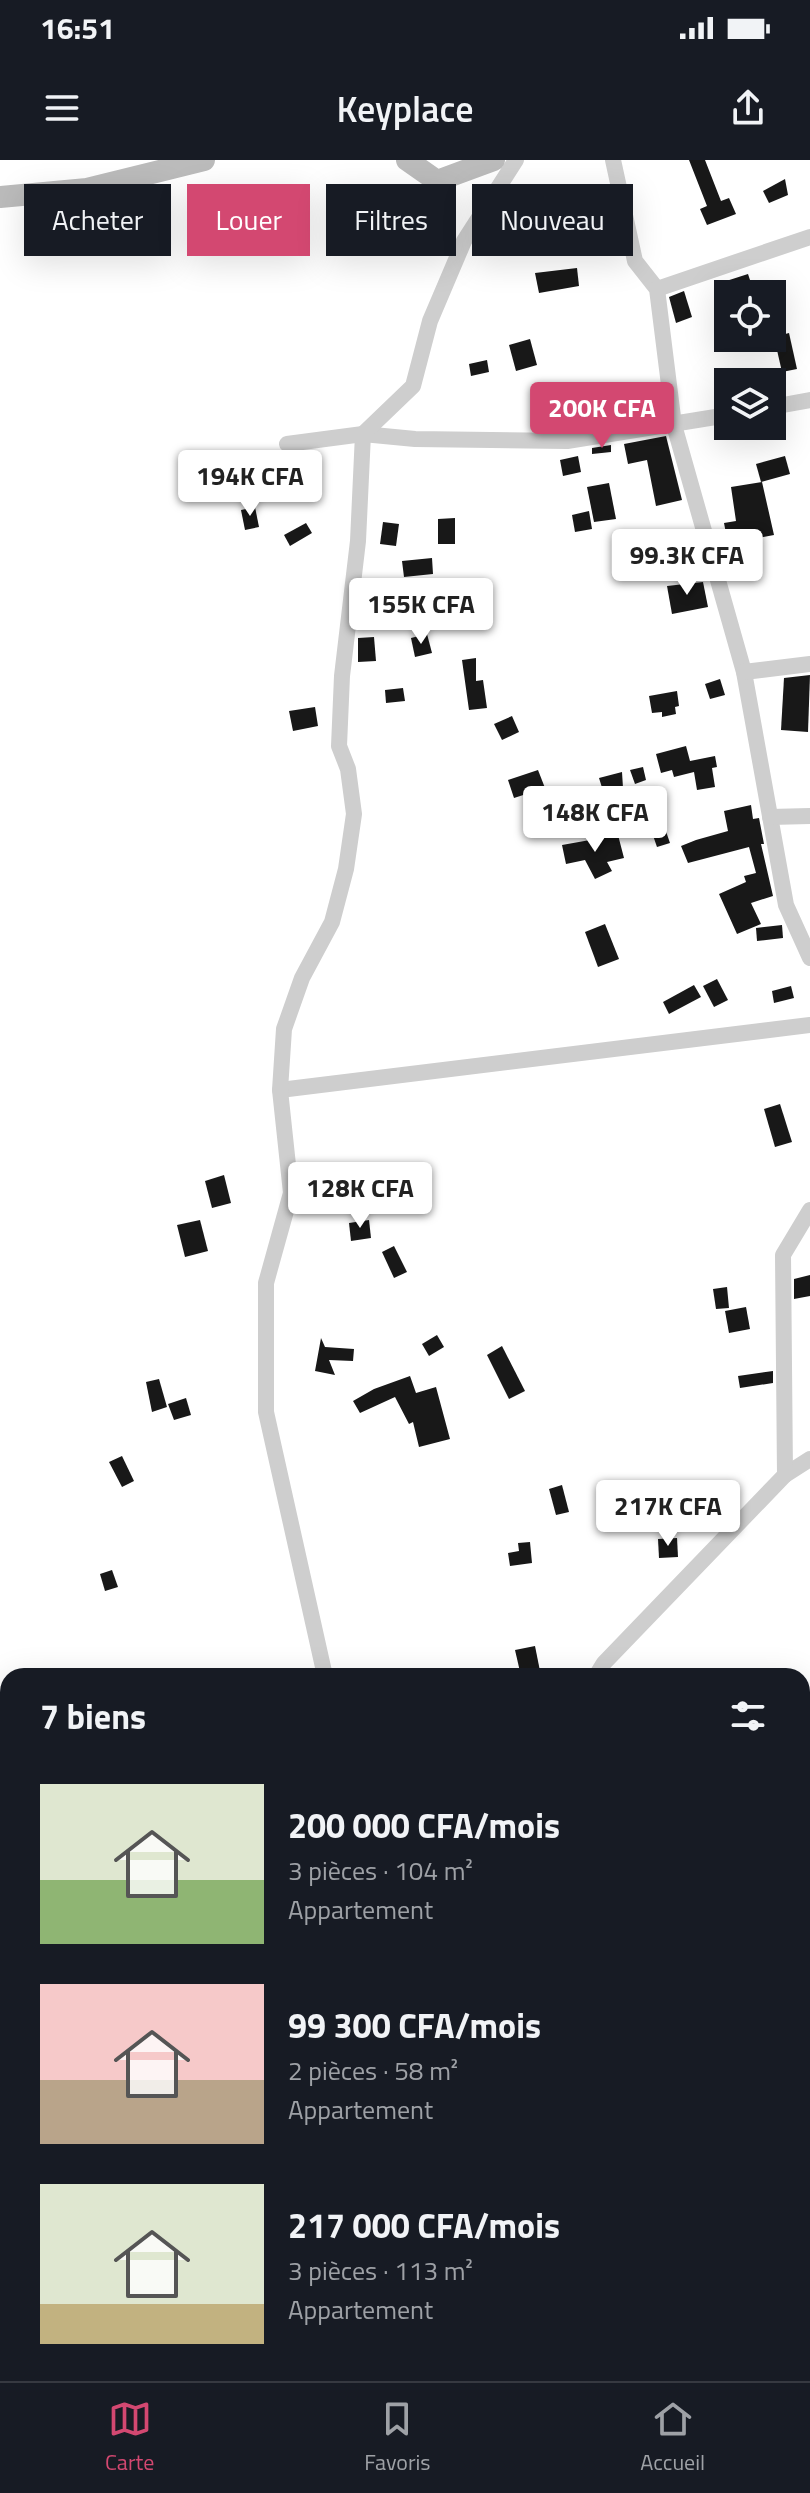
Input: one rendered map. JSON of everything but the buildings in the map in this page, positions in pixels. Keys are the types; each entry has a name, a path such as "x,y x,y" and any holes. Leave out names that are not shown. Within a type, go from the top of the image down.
{"street":[{"path":"0,197 87,189 180,163 204,160"},
{"path":"407,160 437,181 494,160"},
{"path":"323,1668 266,1412 266,1283 291,1193 280,1090 284,1029 302,978 332,922 346,869 354,814 348,769 339,746 342,676 358,541 363,434 413,386 430,321 464,241 516,160"},
{"path":"613,160 635,261 657,289 674,425 744,672 786,905 810,958"},
{"path":"657,289 810,237"},
{"path":"786,404 810,400"},
{"path":"287,444 363,434 415,439 567,441 714,418"},
{"path":"744,672 810,664"},
{"path":"770,817 810,816"},
{"path":"280,1090 810,1025"},
{"path":"785,1475 783,1255 810,1210"},
{"path":"783,1255 810,1238"},
{"path":"601,1668 785,1475 810,1459"}]}
